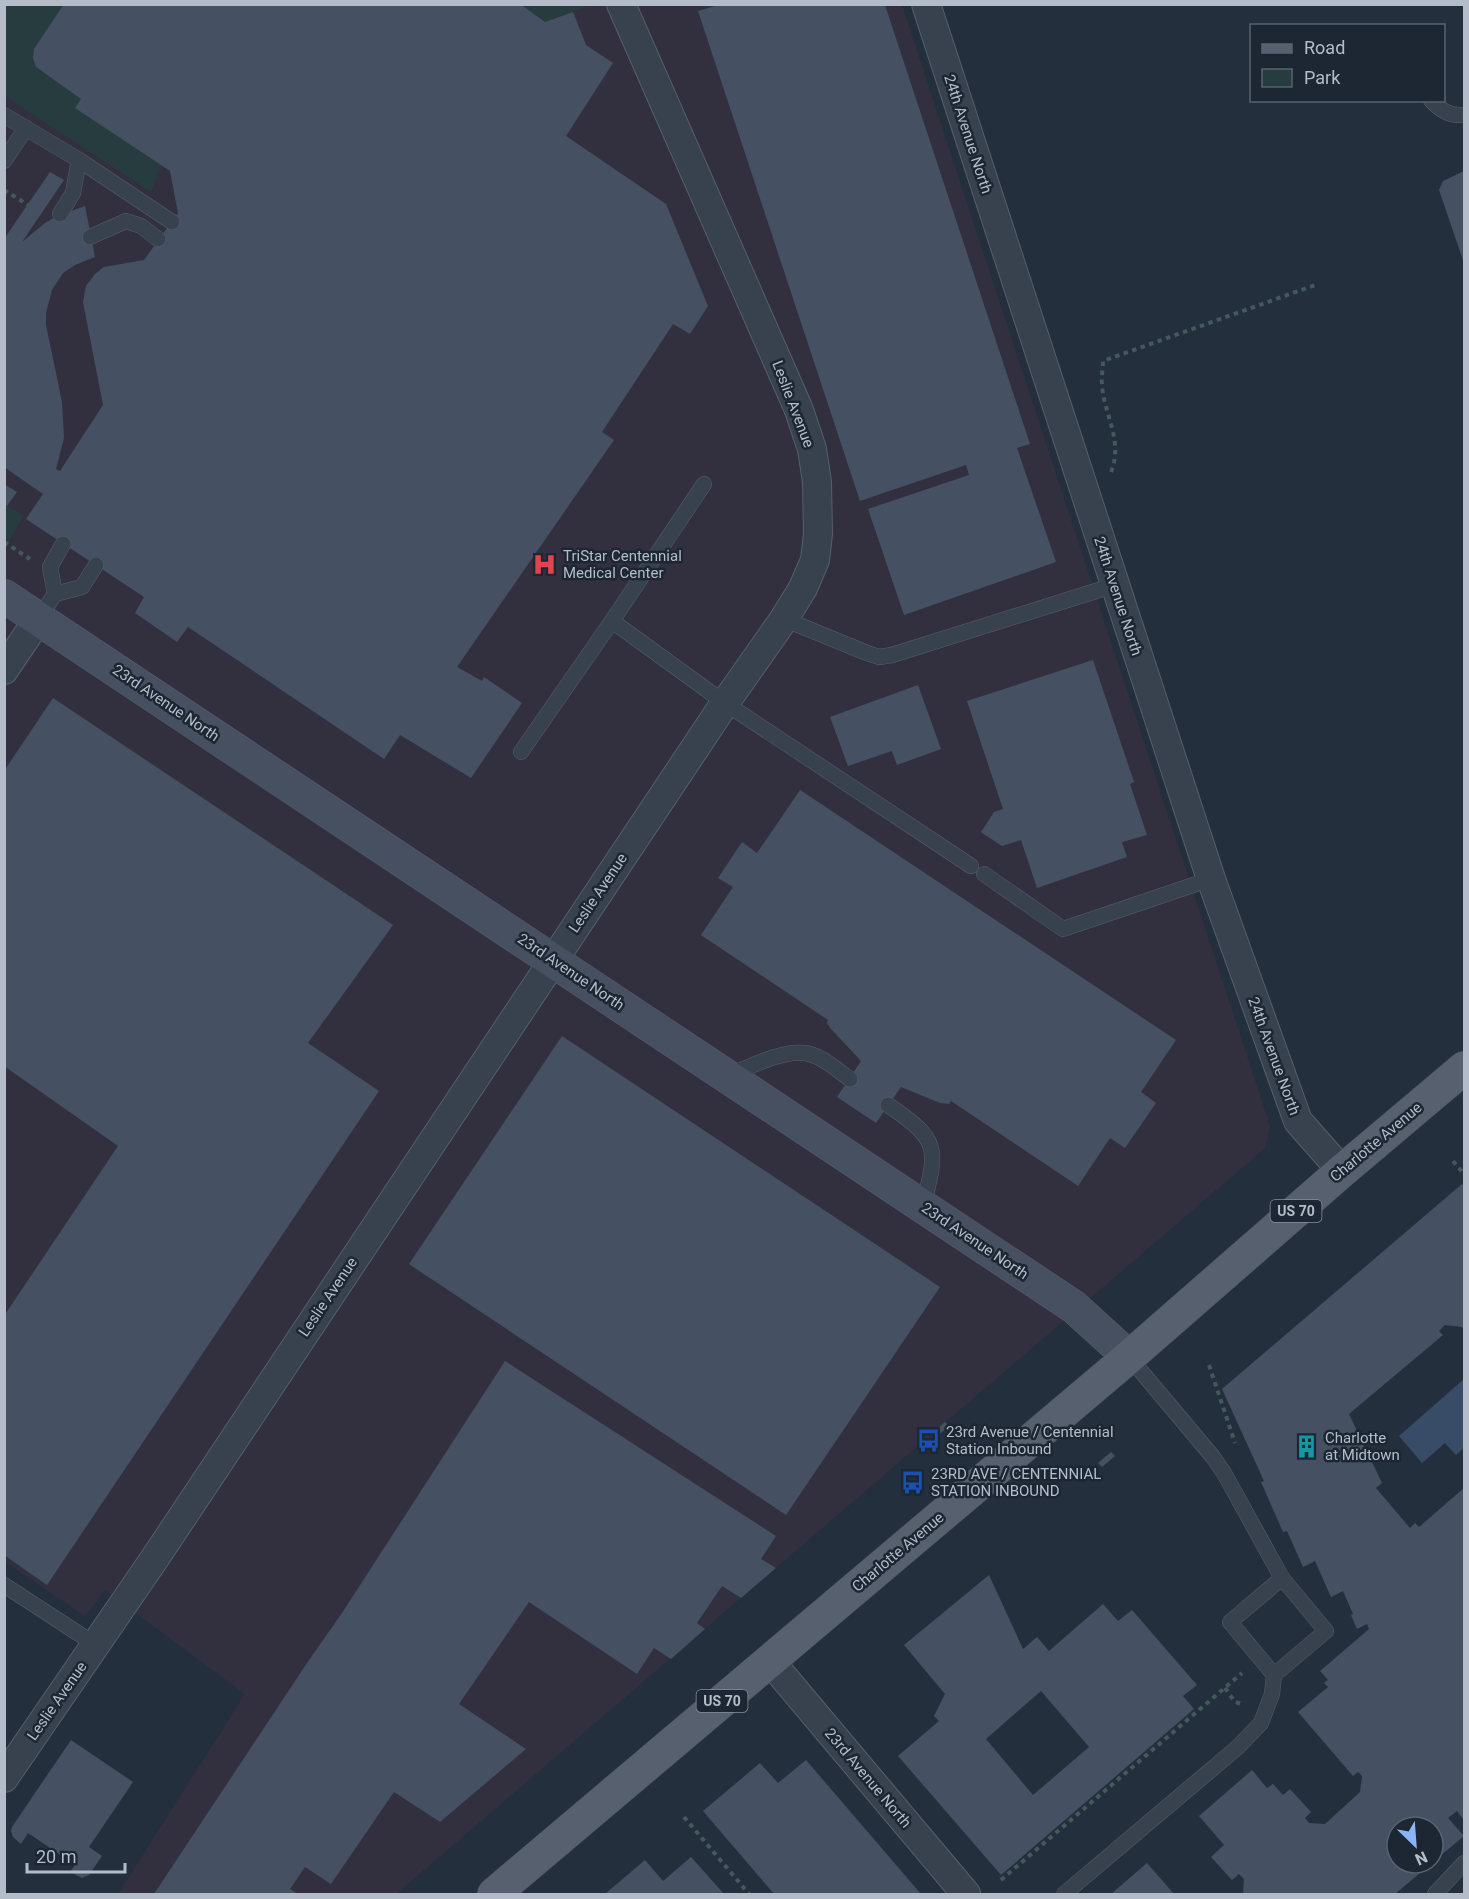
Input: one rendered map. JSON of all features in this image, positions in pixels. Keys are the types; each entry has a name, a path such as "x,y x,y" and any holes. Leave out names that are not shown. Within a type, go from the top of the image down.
{"main road":[{"name":"Charlotte Avenue","path":"494,1894 1130,1357 1342,1171 1464,1068"}],"street":[{"name":"Leslie Avenue","path":"4,1778 96,1645 725,703 784,619 803,588 814,560 818,534 817,482 812,449 799,410 621,4"},
{"name":"24th Avenue North","path":"926,4 1210,879 1298,1121 1342,1171"},
{"name":"23rd Avenue North","path":"4,596 47,606 554,960 1074,1307 1130,1357"},
{"path":"4,670 47,606"},
{"name":"23rd Avenue North","path":"770,1661 966,1894"}],"lane":[{"path":"1432,102 1437,108 1453,116 1464,115"},
{"path":"4,115 79,160 172,222"},
{"path":"4,161 26,128"},
{"path":"60,214 73,193 79,160"},
{"path":"90,237 126,221 141,226 158,239"},
{"path":"521,752 704,484"},
{"path":"47,606 50,567 63,544"},
{"path":"47,606 82,588 96,565"},
{"path":"784,619 879,657 1115,585"},
{"path":"612,621 725,703 978,870 1063,929 1210,879"},
{"path":"728,1076 765,1060 788,1054 805,1053 817,1057 850,1079"},
{"path":"888,1105 921,1129 928,1140 933,1167 923,1206"},
{"path":"1064,1894 1238,1747 1261,1723 1272,1694 1274,1675 1326,1630 1282,1578 1213,1456 1130,1357"},
{"path":"1274,1675 1230,1622 1282,1578"},
{"path":"4,1585 96,1645"},
{"path":"1435,1894 1464,1863"}],"path":[{"path":"4,190 28,204"},
{"path":"1106,480 1113,468 1115,447 1101,383 1103,361 1318,284"},
{"path":"4,542 30,559"},
{"path":"1453,1161 1464,1174"},
{"path":"1001,1880 1250,1666"},
{"path":"1225,1688 1235,1701 1246,1706"},
{"path":"684,1817 749,1894"}],"shaded area":[{"name":"TriStar Centennial Medical Center","path":"4,5 902,5 1270,1126 1265,1148 396,1894 118,1894 245,1694 105,1590 85,1616 5,1562"}],"green space":[{"path":"585,4 586,7 545,22 520,5"},
{"path":"4,5 64,5 34,49 33,58 36,67 81,99 76,108 161,165 151,192 5,96"},
{"path":"5,505 24,515 5,548"}],"water":[{"path":"1464,1379 1464,1448 1456,1455 1445,1443 1422,1463 1399,1436"}],"building":[{"name":"TriStar Centennial Medical Center","path":"64,4 520,4 545,22 573,12 586,45 613,63 566,136 666,204 708,306 690,334 673,324 602,432 614,440 457,667 482,681 484,677 522,703 471,778 400,735 384,759 188,627 177,642 135,613 144,597 26,519 43,494 4,467 4,239 50,172 64,180 22,242 57,216 85,206 95,257 63,273 52,290 46,313 46,325 62,402 64,438 56,469 60,471 103,405 83,302 86,286 104,267 144,260 178,213 170,171 75,108 81,99 36,67 33,58 34,49"},
{"path":"718,5 885,5 1030,444 1017,448 1056,562 904,615 868,509 969,475 966,465 860,501 698,11"},
{"path":"1464,171 1464,263 1439,190 1443,181"},
{"path":"4,484 17,492 7,506 4,504"},
{"path":"1093,660 1134,782 1130,784 1147,835 1122,842 1127,857 1037,888 1021,840 1002,846 981,832 994,812 1003,809 967,701"},
{"path":"918,685 941,749 897,765 892,751 848,766 830,717"},
{"path":"53,698 393,925 308,1043 379,1091 47,1585 4,1555 4,1316 118,1146 4,1066 4,771"},
{"path":"800,790 1176,1040 1141,1092 1156,1103 1125,1148 1110,1138 1078,1186 951,1101 949,1104 940,1103 901,1087 876,1123 837,1097 861,1061 831,1029 827,1023 828,1020 701,935 733,887 718,878 742,842 757,853"},
{"path":"562,1036 940,1287 786,1515 409,1264"},
{"path":"1462,1184 1464,1187 1464,1330 1462,1327 1445,1325 1439,1331 1443,1335 1349,1414 1382,1483 1376,1488 1410,1528 1415,1523 1419,1527 1464,1488 1464,1820 1457,1811 1448,1818 1464,1836 1445,1852 1445,1815 1385,1815 1385,1875 1418,1875 1395,1894 1243,1894 1244,1879 1239,1874 1232,1880 1211,1857 1224,1845 1199,1816 1252,1770 1267,1788 1273,1784 1283,1795 1290,1789 1311,1812 1305,1818 1309,1823 1325,1824 1360,1792 1362,1776 1358,1772 1353,1776 1298,1712 1328,1687 1324,1683 1328,1680 1320,1671 1369,1629 1367,1624 1357,1629 1343,1591 1331,1597 1315,1561 1303,1567 1287,1531 1283,1532 1261,1482 1264,1481 1222,1389"},
{"path":"505,1361 776,1536 761,1559 776,1568 741,1598 722,1586 697,1623 705,1629 671,1659 654,1648 637,1674 529,1602 459,1704 526,1749 440,1822 394,1792 331,1884 305,1867 290,1889 298,1894 154,1894 342,1613"},
{"path":"945,1422 949,1426 936,1437 932,1433"},
{"path":"1111,1452 1115,1456 1102,1467 1098,1463"},
{"path":"989,1575 1023,1649 1037,1637 1049,1651 1103,1604 1118,1621 1132,1610 1197,1685 1183,1696 1194,1709 1001,1875 898,1756 939,1721 934,1716 945,1694 904,1645","holes":["1041,1691 1089,1747 1033,1795 986,1739"]},
{"path":"71,1740 133,1782 89,1847 102,1856 89,1875 82,1878 70,1872 75,1865 28,1833 21,1844 13,1837 11,1831"},
{"path":"806,1760 921,1894 774,1894 703,1811 760,1763 778,1783"},
{"path":"691,1857 724,1894 605,1894 645,1860 663,1881"},
{"path":"1147,1863 1174,1894 1111,1894"}],"place":[{"name":"TriStar Centennial Medical Center","path":"545,565"},
{"name":"23rd Avenue / Centennial Station Inbound","path":"928,1441"},
{"name":"Charlotte at Midtown","path":"1307,1447"},
{"name":"23RD AVE / CENTENNIAL STATION INBOUND","path":"913,1483"}]}
